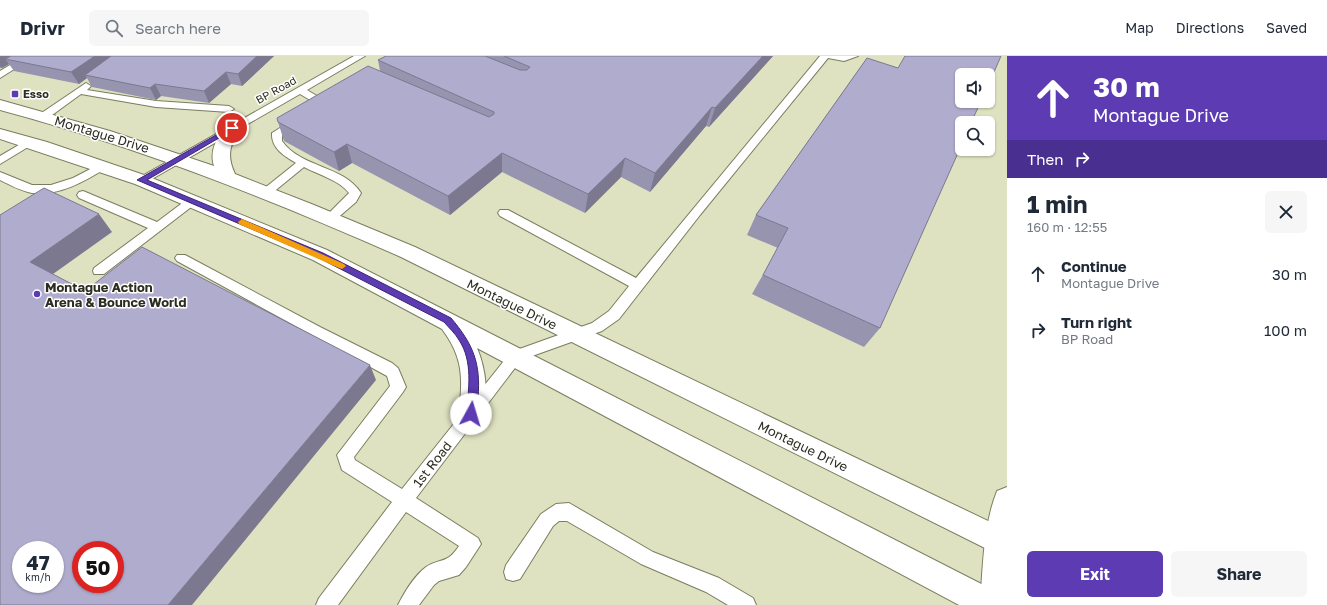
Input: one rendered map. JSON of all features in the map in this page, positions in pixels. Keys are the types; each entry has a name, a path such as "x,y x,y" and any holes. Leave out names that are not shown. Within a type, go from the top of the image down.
{"main road":[{"name":"Montague Drive","path":"0,105 93,130 227,176 266,191 408,252 1003,543"},
{"path":"227,176 221,164 220,152 223,139 232,128"},
{"path":"0,134 29,142 141,180 320,255 448,320 990,605"},
{"path":"448,320 463,338 472,360 474,386 471,414"},
{"path":"995,605 1007,500"}],"lane":[{"path":"0,75 31,56"},
{"name":"BP Road","path":"141,180 362,56"},
{"path":"516,356 597,327 614,315 825,56"},
{"path":"831,56 844,58 854,56"},
{"path":"343,66 358,73"},
{"path":"44,116 91,82"},
{"path":"300,90 314,98 318,104 314,111 277,133 275,138 276,142 286,151 303,163 346,183 355,193 352,199 330,218"},
{"path":"79,91 156,104 229,109"},
{"path":"0,161 29,142"},
{"path":"266,191 303,163"},
{"path":"0,176 31,189 56,189 81,179 102,166"},
{"path":"83,195 157,227"},
{"path":"99,271 192,201"},
{"path":"504,213 638,285"},
{"path":"181,258 315,331 387,367 393,372 398,387 345,455 348,466 472,544 460,561 452,568 434,574 428,578 408,605"},
{"name":"1st Road","path":"326,605 404,500 516,356"},
{"path":"513,572 547,520 556,513 569,512 647,558 663,566 712,585 746,605"}],"building":[{"path":"11,56 95,56 71,72 5,59"},
{"path":"111,56 257,56 238,74 226,72 204,91 155,84 150,88 85,75"},
{"path":"386,56 485,56 520,70 527,70 530,67 504,56 763,56 715,108 712,107 655,173 625,158 588,194 502,153 448,196 347,144 334,152 278,122 277,118 368,66 489,117 494,114 494,112 378,60"},
{"path":"905,56 1001,56 995,70 995,68 955,68 955,108 978,108 974,116 955,116 955,156 957,156 880,328 763,275 788,228 756,215 867,58 898,68"},
{"path":"44,188 99,214 30,262 85,291 142,247 370,365 168,605 0,605 0,215"}],"slow traffic":[{"path":"242,222 320,255 342,266"}],"place":[{"name":"Esso","path":"15,94"},
{"name":"Montague Action Arena & Bounce World","path":"37,294"}],"route":[{"path":"232,128 141,180 320,255 448,320 463,338 472,360 474,386 471,414"}]}
